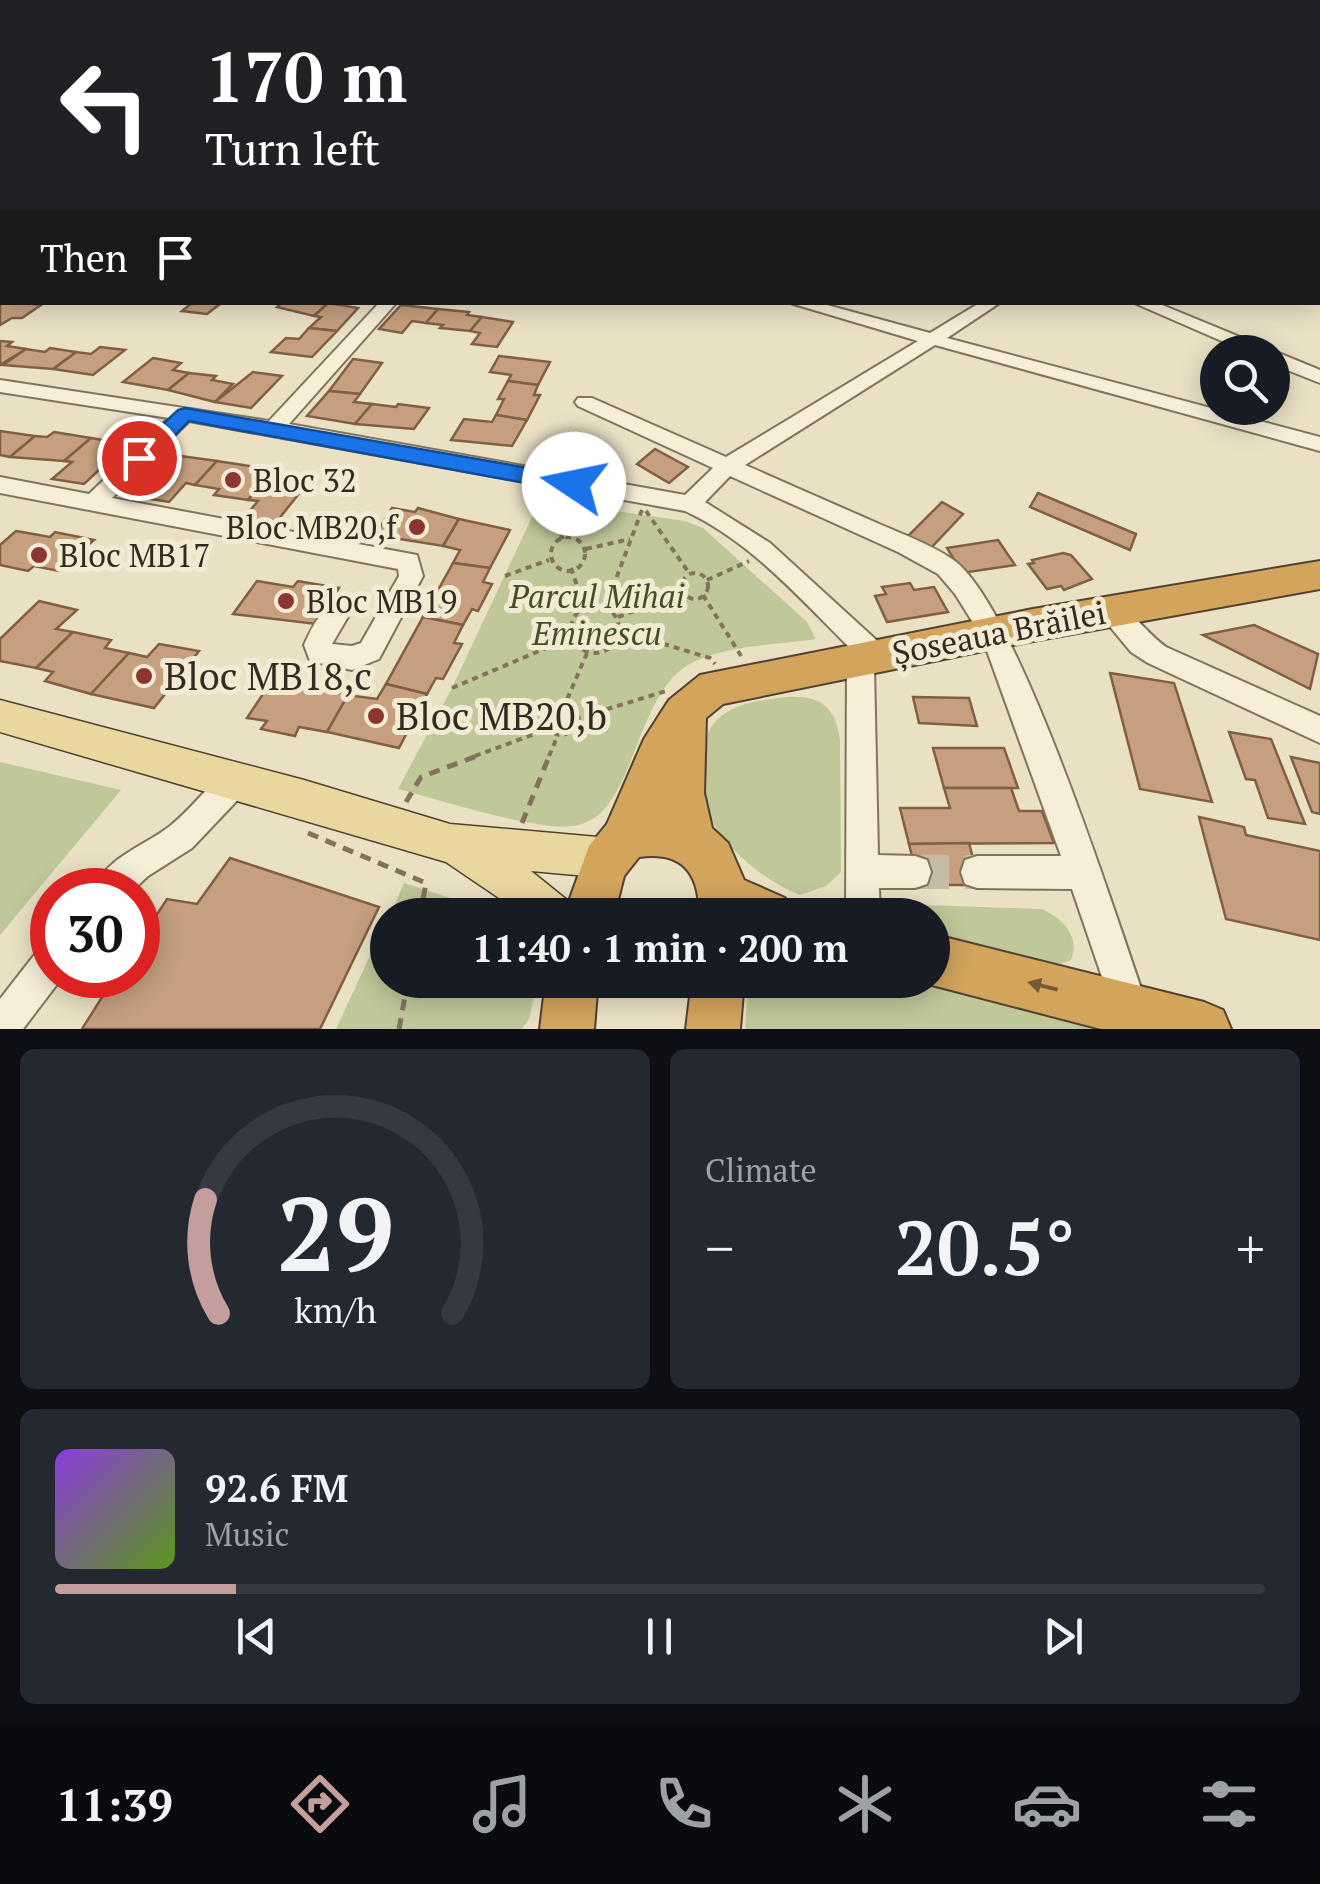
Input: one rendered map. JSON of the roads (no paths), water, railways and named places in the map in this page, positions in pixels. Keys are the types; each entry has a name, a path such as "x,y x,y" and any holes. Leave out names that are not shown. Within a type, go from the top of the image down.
{"highway":[{"name":"Șoseaua Brăilei","path":"719,691 868,657 1320,575"},
{"path":"692,840 682,794 681,766 719,691"},
{"path":"596,898 650,772 719,691"},
{"path":"617,848 668,833 692,840 713,860 733,898"},
{"path":"950,964 1204,1029"},
{"path":"567,1029 570,998"},
{"path":"713,1029 716,998"}],"main road":[{"path":"0,716 236,780 450,844 510,851 617,848"},
{"path":"450,844 536,898"}],"street":[{"path":"274,428 386,305"},
{"path":"806,305 1320,444"},
{"path":"690,504 726,467 988,305"},
{"path":"1147,305 1220,335"},
{"path":"1290,364 1320,377"},
{"path":"0,405 11,387 274,428 527,475 646,502 690,504 708,510 765,554 868,657 864,898"},
{"path":"585,402 946,567 964,587 993,633 1084,873 1130,1008"},
{"path":"94,502 185,414"},
{"path":"3,489 94,502 409,562 411,576 370,651 352,658 319,652 317,645 336,615"},
{"path":"1110,611 1140,644 1157,655 1320,730"},
{"path":"132,868 181,836 236,780"},
{"path":"865,871 915,872"},
{"path":"977,872 1084,873"},
{"path":"0,1029 30,990"}],"tunnel":[{"path":"915,872 977,872"}],"place":[{"name":"Bloc 32","path":"233,480"},
{"name":"Bloc MB20,f","path":"417,527"},
{"name":"Bloc MB17","path":"39,555"},
{"name":"Bloc MB19","path":"286,601"},
{"name":"Bloc MB18,c","path":"144,676"},
{"name":"Bloc MB20,b","path":"376,716"}],"park label":[{"name":"Parcul Mihai Eminescu","path":"597,614"}]}
